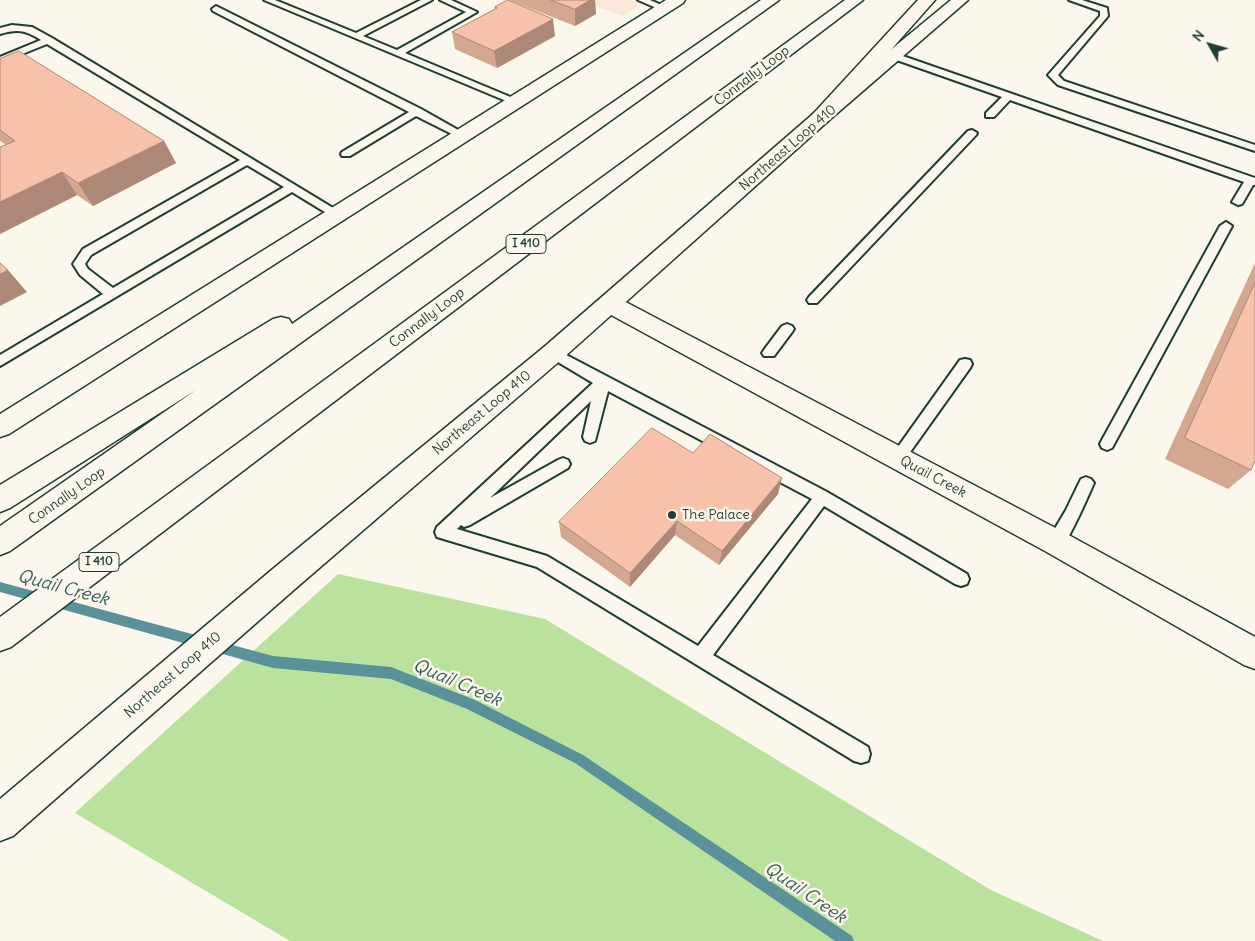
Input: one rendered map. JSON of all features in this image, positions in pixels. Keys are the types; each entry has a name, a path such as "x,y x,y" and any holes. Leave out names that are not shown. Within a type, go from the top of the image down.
{"main road":[{"name":"Connally Loop","path":"0,542 771,0"},
{"name":"Connally Loop","path":"0,636 854,0"},
{"path":"820,118 927,0"},
{"name":"Northeast Loop 410","path":"0,822 285,578 553,353 820,118 960,0"},
{"path":"0,427 670,4"},
{"path":"0,500 529,171"},
{"name":"Quail Creek","path":"610,304 1055,542 1255,654"}],"lane":[{"path":"268,0 515,101"},
{"path":"356,36 428,0"},
{"path":"398,53 473,12 444,0"},
{"path":"642,0 670,4"},
{"path":"1073,0 1108,6 1104,16 1053,75 1060,83 1255,148"},
{"path":"216,9 462,135"},
{"path":"0,31 12,28 29,28 337,214"},
{"path":"0,60 49,40"},
{"path":"894,56 1253,181 1238,202"},
{"path":"990,115 1008,96"},
{"path":"346,154 417,111"},
{"path":"813,300 972,133"},
{"path":"112,294 84,272 79,264 87,252 248,160"},
{"path":"0,361 292,187"},
{"path":"1107,444 1226,226"},
{"path":"770,353 787,329"},
{"path":"553,353 603,382 822,497 961,579"},
{"path":"898,458 965,364"},
{"path":"590,437 603,382"},
{"path":"443,532 603,382"},
{"path":"443,532 563,464"},
{"path":"1055,542 1072,514 1086,483"},
{"path":"701,657 822,497"},
{"path":"443,532 541,561 861,754"}],"shaded area":[{"path":"579,0 649,0 623,16"}],"green space":[{"path":"338,574 545,619 991,890 1103,941 290,941 75,813"}],"building":[{"path":"508,0 553,19 494,51 452,32 497,8 495,7"},
{"path":"551,0 590,0 575,9"},
{"path":"19,51 164,141 78,183 62,172 0,202 0,147 15,141 0,130 0,59"},
{"path":"0,263 8,270 0,274"},
{"path":"1255,283 1255,460 1251,470 1185,438"},
{"name":"The Palace","path":"652,428 693,453 710,434 782,478 722,551 677,521 630,573 559,522"}],"waterway":[{"name":"Quail Creek","path":"0,587 273,662 391,673 471,704 579,759 847,941"}],"place":[{"name":"The Palace","path":"672,515"}]}
